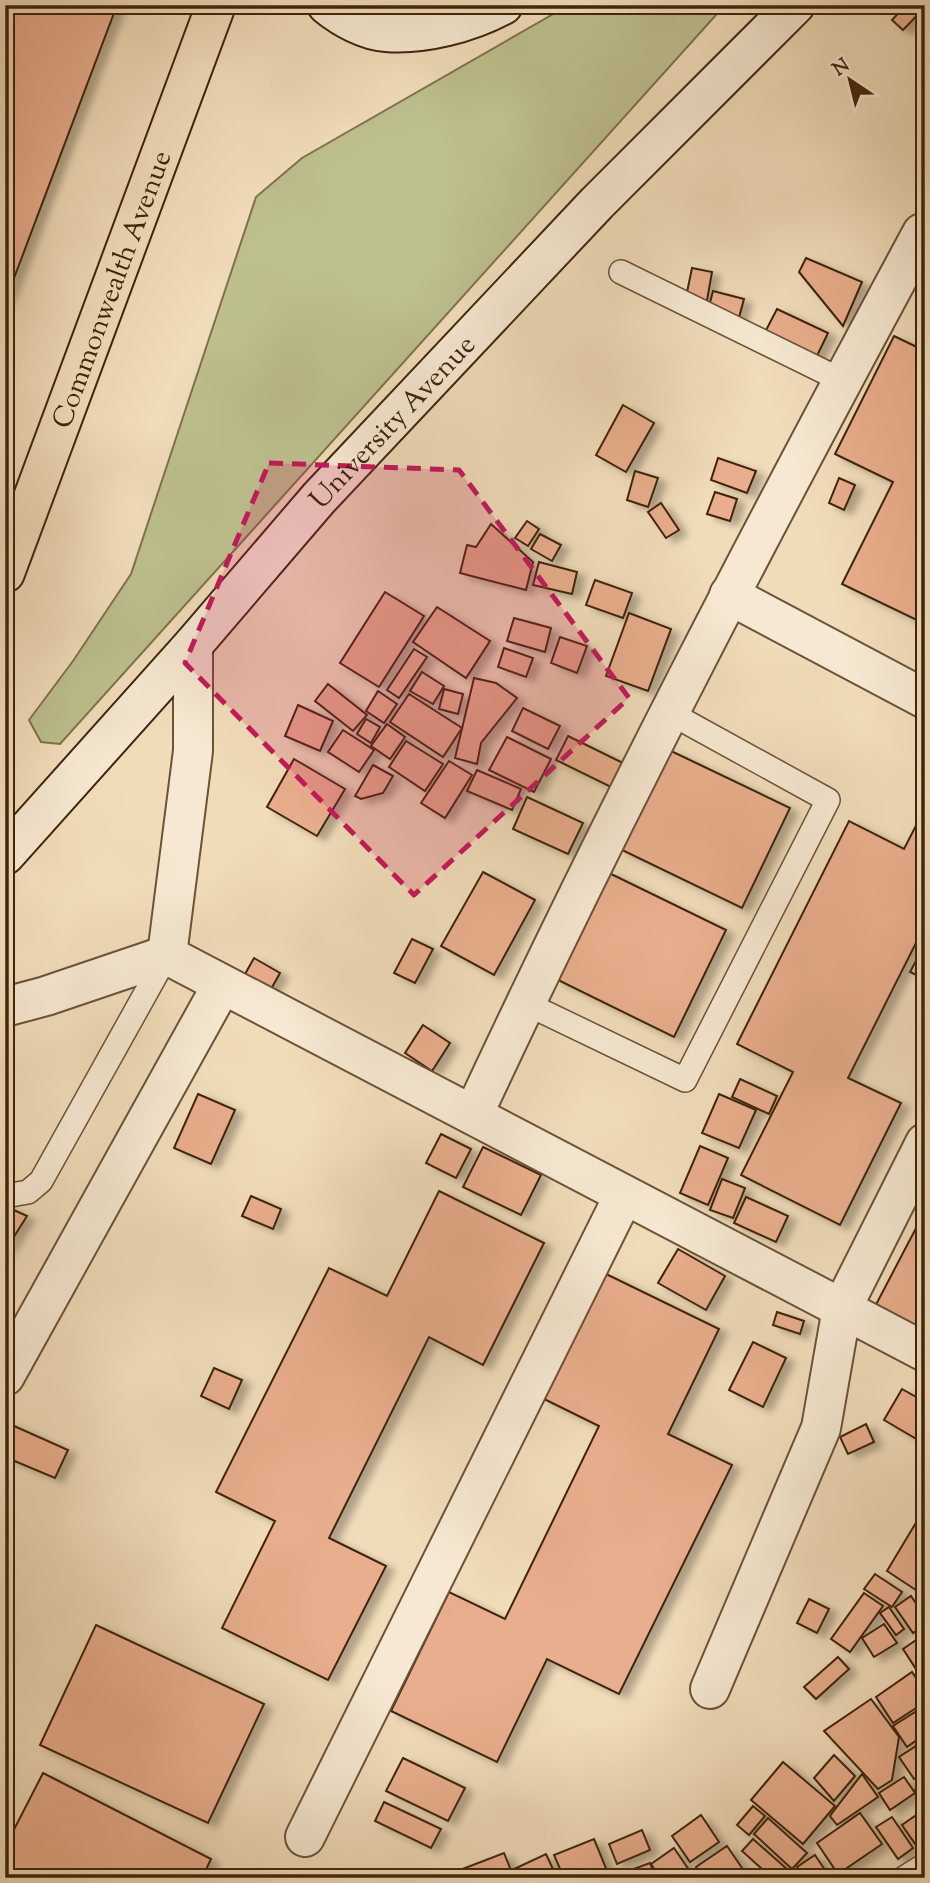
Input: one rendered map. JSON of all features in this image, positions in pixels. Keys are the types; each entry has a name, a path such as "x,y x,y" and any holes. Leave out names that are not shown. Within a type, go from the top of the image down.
{"main road":[{"name":"Commonwealth Avenue","path":"5,573 216,5"}],"street":[{"path":"327,5 359,24 384,32 415,32 461,22 503,5"},
{"name":"University Avenue","path":"5,855 193,645 319,498 578,223 796,5"},
{"path":"473,1115 525,1003 729,595 922,233"},
{"path":"729,595 925,699"},
{"path":"167,955 193,751 193,645"},
{"path":"5,1007 167,955 925,1352"},
{"path":"5,1376 222,985"},
{"path":"710,1689 821,1428 842,1308 925,1143"},
{"path":"305,1837 624,1195"}],"lane":[{"path":"621,272 843,381"},
{"path":"525,1003 685,1080 828,800 670,713"},
{"path":"5,1196 28,1192 41,1181 167,955"},
{"path":"904,1878 925,1866"}],"highlighted area":[{"path":"269,463 459,470 629,698 414,895 185,663"}],"green space":[{"path":"569,5 725,5 60,744 41,742 29,720 73,661 131,574 256,197 302,158"}],"building":[{"path":"5,5 117,5 5,302"},
{"path":"906,5 925,7 903,30 892,20"},
{"path":"806,258 862,282 843,326 799,272"},
{"path":"692,268 712,272 706,306 685,302"},
{"path":"713,291 744,299 738,321 707,314"},
{"path":"777,309 828,333 815,360 763,336"},
{"path":"894,336 925,351 925,624 842,584 893,482 835,454"},
{"path":"623,405 654,423 626,472 596,455"},
{"path":"718,458 756,471 747,493 711,480"},
{"path":"635,471 658,478 648,507 627,500"},
{"path":"839,478 855,485 844,510 829,503"},
{"path":"715,492 737,499 730,521 707,514"},
{"path":"661,503 679,530 666,538 648,512"},
{"path":"527,521 539,529 528,546 515,538"},
{"path":"491,524 533,562 526,590 460,573 467,545 476,547"},
{"path":"540,534 561,545 552,561 531,549"},
{"path":"539,562 577,572 572,594 533,585"},
{"path":"595,580 632,593 623,618 586,605"},
{"path":"385,592 424,616 379,687 340,663"},
{"path":"437,607 490,641 466,678 413,642"},
{"path":"629,613 671,629 648,691 606,676"},
{"path":"514,618 551,628 545,652 507,641"},
{"path":"560,637 587,646 577,673 551,663"},
{"path":"504,648 533,658 526,677 498,667"},
{"path":"414,649 427,657 399,698 387,690"},
{"path":"422,672 444,686 433,704 410,691"},
{"path":"474,678 496,683 517,698 481,743 477,764 455,758"},
{"path":"328,684 367,715 353,731 315,701"},
{"path":"444,689 463,694 458,714 439,709"},
{"path":"378,691 397,704 384,723 366,711"},
{"path":"409,694 462,728 443,757 390,722"},
{"path":"298,705 333,721 320,751 285,736"},
{"path":"523,708 560,726 548,749 512,731"},
{"path":"366,719 380,727 371,743 357,734"},
{"path":"387,724 405,737 390,759 371,746"},
{"path":"343,730 374,750 359,772 328,752"},
{"path":"568,736 625,764 613,788 556,760"},
{"path":"507,737 551,759 534,792 489,770"},
{"path":"406,741 443,764 425,791 389,767"},
{"path":"669,750 790,808 742,908 620,849"},
{"path":"294,759 345,789 317,836 267,807"},
{"path":"449,761 472,775 445,818 421,803"},
{"path":"373,765 393,776 383,793 361,799 355,796"},
{"path":"477,770 521,789 512,810 467,791"},
{"path":"527,797 583,823 568,854 513,829"},
{"path":"925,808 925,925 848,1078 901,1103 840,1225 741,1175 793,1072 737,1044 849,821 904,849"},
{"path":"483,872 535,900 494,975 441,946"},
{"path":"607,872 726,930 674,1037 554,978"},
{"path":"412,939 433,949 415,983 394,973"},
{"path":"925,944 925,979 910,972"},
{"path":"254,958 280,973 266,998 240,983"},
{"path":"423,1025 450,1043 432,1071 405,1053"},
{"path":"740,1079 777,1096 769,1114 732,1097"},
{"path":"198,1094 235,1110 211,1164 174,1148"},
{"path":"719,1094 756,1110 739,1148 702,1133"},
{"path":"441,1134 471,1149 456,1178 426,1163"},
{"path":"700,1146 728,1158 708,1205 680,1193"},
{"path":"483,1147 541,1175 521,1215 463,1187"},
{"path":"722,1179 745,1188 733,1218 710,1210"},
{"path":"439,1191 544,1243 483,1365 429,1337 329,1538 386,1566 328,1680 222,1628 275,1521 216,1492 329,1268 387,1296"},
{"path":"251,1196 281,1209 273,1229 242,1216"},
{"path":"746,1197 788,1216 776,1242 734,1223"},
{"path":"5,1206 27,1216 5,1251"},
{"path":"925,1211 925,1344 870,1316"},
{"path":"678,1249 725,1276 706,1310 658,1283"},
{"path":"604,1273 719,1329 668,1434 732,1465 619,1694 547,1659 497,1762 391,1711 449,1592 505,1619 599,1426 542,1398"},
{"path":"777,1312 804,1321 800,1334 773,1325"},
{"path":"753,1342 786,1358 763,1407 729,1390"},
{"path":"214,1368 242,1380 229,1409 201,1396"},
{"path":"902,1389 925,1402 925,1444 884,1420"},
{"path":"5,1422 68,1450 55,1478 5,1457"},
{"path":"866,1424 874,1442 848,1454 840,1437"},
{"path":"920,1516 925,1522 925,1596 887,1571"},
{"path":"875,1574 902,1592 892,1607 864,1589"},
{"path":"864,1593 883,1606 850,1652 831,1639"},
{"path":"911,1596 925,1617 925,1625 913,1633 895,1607"},
{"path":"809,1599 829,1609 817,1633 797,1623"},
{"path":"889,1607 904,1629 896,1635 880,1613"},
{"path":"884,1624 897,1643 874,1657 862,1638"},
{"path":"96,1625 264,1704 208,1823 40,1745"},
{"path":"925,1634 925,1663 916,1669 903,1649"},
{"path":"838,1657 849,1669 816,1699 804,1687"},
{"path":"912,1672 925,1691 925,1721 916,1708 893,1723 876,1697"},
{"path":"871,1699 899,1737 892,1780 878,1789 824,1731"},
{"path":"915,1712 925,1726 925,1734 907,1747 893,1726"},
{"path":"925,1740 925,1772 914,1779 899,1757"},
{"path":"834,1755 855,1776 834,1801 814,1778"},
{"path":"403,1758 465,1788 448,1821 386,1791"},
{"path":"783,1762 835,1806 803,1844 751,1800"},
{"path":"43,1773 211,1859 202,1878 5,1878 5,1847"},
{"path":"862,1774 878,1797 837,1825 830,1816"},
{"path":"904,1777 915,1793 890,1810 879,1793"},
{"path":"925,1783 925,1804 915,1790"},
{"path":"384,1802 441,1829 431,1848 375,1821"},
{"path":"753,1806 765,1816 749,1835 737,1825"},
{"path":"922,1811 925,1816 925,1843 918,1848 902,1825"},
{"path":"860,1813 882,1844 838,1874 817,1843"},
{"path":"701,1815 719,1842 690,1862 672,1836"},
{"path":"892,1817 913,1848 898,1859 876,1827"},
{"path":"768,1818 807,1853 792,1869 754,1834"},
{"path":"642,1830 650,1850 617,1864 609,1844"},
{"path":"594,1839 610,1878 564,1878 554,1855"},
{"path":"753,1839 797,1878 772,1878 742,1851"},
{"path":"727,1846 742,1868 728,1878 703,1878 696,1867"},
{"path":"674,1848 689,1870 678,1878 660,1878 651,1864"},
{"path":"504,1853 514,1878 439,1878"},
{"path":"546,1854 557,1878 518,1878 514,1869"},
{"path":"815,1855 829,1876 804,1878 797,1867"},
{"path":"650,1863 656,1878 624,1878 622,1873"}]}
